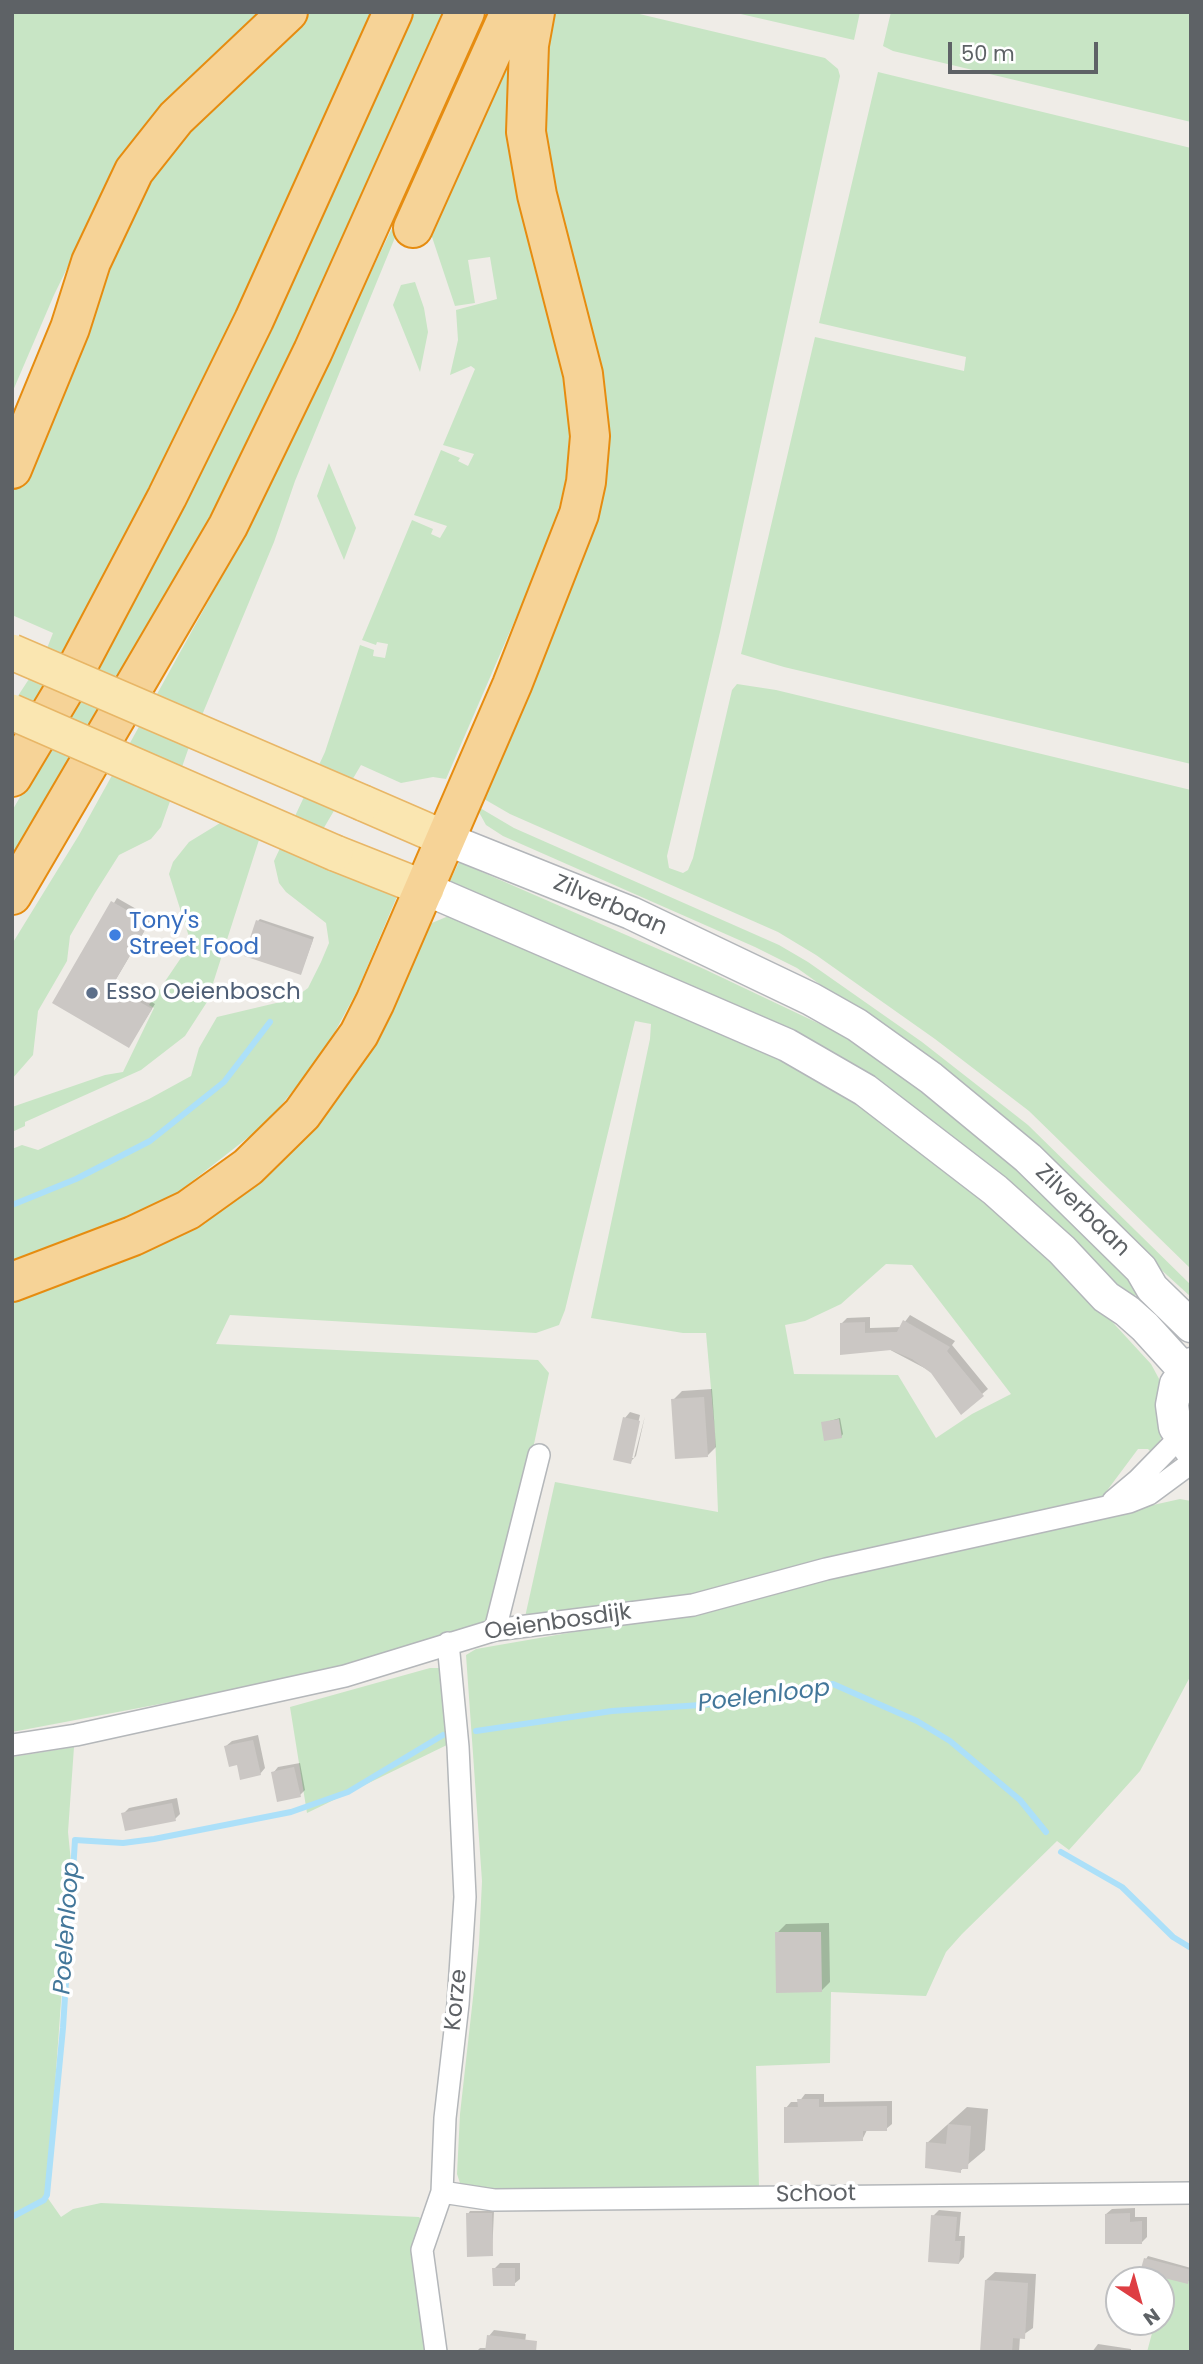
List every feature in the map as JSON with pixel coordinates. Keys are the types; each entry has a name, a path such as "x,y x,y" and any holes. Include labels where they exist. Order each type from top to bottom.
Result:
{"highway":[{"path":"12,469 70,328 90,262 123,190 169,126 288,12"},
{"path":"12,777 73,675 167,497 254,320 393,12"},
{"path":"12,895 228,526 313,351 465,12"},
{"path":"413,228 510,12"},
{"path":"12,1282 162,1224 208,1197 268,1149 315,1097 359,1034 426,888 563,559 586,482 589,409 572,326 537,195 526,132 529,45 536,12"}],"main road":[{"name":"Zilverbaan","path":"12,652 446,839 631,913 811,999 857,1025 931,1078 1028,1158 1141,1269 1152,1288 1191,1326"},
{"name":"Zilverbaan","path":"12,712 335,853 426,888 788,1045 865,1090 995,1189 1062,1250 1106,1297 1128,1311 1187,1379"},
{"name":"Zilverbaan","path":"1141,1269 1161,1279 1191,1308"},
{"path":"1187,1379 1188,1443"}],"street":[{"name":"Oeienbosdijk","path":"12,1745 76,1735 345,1676 495,1630 693,1605 826,1569 1105,1507 1188,1443"},
{"path":"495,1630 539,1454"},
{"name":"Korze","path":"436,2352 422,2250 442,2192 445,2119 460,1978 465,1897 458,1747 448,1643"},
{"name":"Schoot","path":"442,2192 494,2200 1191,2193"}],"green space":[{"path":"12,12 263,12 115,170 54,295 12,393"},
{"path":"297,12 376,12 194,405 101,584 12,744 12,705 44,656 53,633 12,615 12,475 135,186"},
{"path":"408,12 449,12 212,520 12,876 12,811 73,704"},
{"path":"516,12 572,372 567,478 550,539 446,779 433,777 401,783 361,765 312,848 398,894 357,991 324,1052 279,1108 255,1132 172,1197 12,1273 12,1149 22,1145 38,1150 149,1099 191,1076 199,1048 217,1017 293,999 308,988 329,943 326,923 286,892 279,883 274,861 325,752 360,645 374,650 373,656 385,658 388,644 377,642 376,645 362,640 412,520 433,529 431,534 440,538 447,526 414,515 441,450 460,458 458,461 468,466 474,454 443,445 475,369 471,366 450,375 458,340 456,310 497,299 490,257 468,260 475,303 455,306 427,222"},
{"path":"548,12 631,12 825,58 838,69 840,76 720,632 667,856 669,868 683,873 688,870 693,858 732,690 737,684 776,690 1191,790 1191,1269 1029,1111 935,1039 816,955 778,932 510,814 472,792 594,520 539,134"},
{"path":"732,12 860,12 854,40"},
{"path":"891,12 1191,12 1191,122 893,51 883,46"},
{"path":"878,72 1191,148 1191,764 784,667 741,654 815,337 964,371 966,357 819,323"},
{"path":"440,128 190,744 161,827 151,839 119,855 95,893 70,936 67,961 38,1011 33,1055 12,1079 12,944 79,835 245,535"},
{"path":"415,282 424,308 428,332 420,372 393,305 401,285"},
{"path":"329,463 356,528 344,560 317,496"},
{"path":"256,801 266,818 207,1002 185,1036 141,1070 25,1122 25,1126 12,1132 12,1107 105,1075 123,1072 154,1008 149,1005 191,943 169,874 173,862 189,842"},
{"path":"475,805 514,828 779,945 808,962 922,1042 1028,1125 1191,1285 1191,1297 949,1076 797,968 503,836 486,825"},
{"path":"459,862 704,969 862,1044 950,1105 1143,1288 1128,1303 988,1168 449,883"},
{"path":"451,915 771,1051 905,1133 1060,1265 1151,1364 1164,1388 1163,1432 1159,1444 1153,1454 1148,1449 1138,1449 1100,1500 740,1588 525,1617 555,1482 718,1512 715,1433 706,1333 683,1333 591,1318 650,1039 651,1024 635,1021 565,1310 559,1325 536,1333 230,1315 216,1344 538,1360 549,1373 497,1619 331,1669 12,1732 12,1298 209,1208 427,925","holes":["886,1264 912,1265 1011,1394 972,1414 936,1438 898,1375 794,1374 785,1325 805,1321 841,1304"]},
{"path":"1180,1499 1191,1501 1191,1675 1140,1771 1069,1850 1057,1841 962,1934 946,1952 926,1996 831,1992 830,2063 756,2066 759,2187 470,2189 461,2186 457,2174 460,2114 479,1944 482,1881 466,1655 476,1649 735,1604 844,1574"},
{"path":"430,1668 440,1668 451,1743 307,1813 290,1707"},
{"path":"74,1747 68,1832 71,1862 47,2197 61,2217 73,2209 101,2203 419,2217 424,2223 429,2352 12,2352 12,1757"},
{"path":"1175,2276 1191,2280 1191,2352 1147,2352 1151,2336 1175,2336"}],"building":[{"path":"111,901 149,923 112,986 152,1009 129,1048 52,1003"},
{"path":"256,920 313,940 301,975 244,956"},
{"path":"903,1320 950,1347 947,1351 984,1396 961,1415 931,1373 912,1359 891,1350 840,1355 840,1323 865,1322 865,1333 897,1332"},
{"path":"704,1397 708,1457 675,1459 671,1399"},
{"path":"623,1417 640,1421 631,1464 613,1460"},
{"path":"839,1419 842,1438 824,1441 821,1422"},
{"path":"253,1740 261,1775 240,1780 237,1765 229,1767 224,1746"},
{"path":"294,1767 301,1797 277,1802 271,1772"},
{"path":"172,1803 176,1821 125,1831 121,1813"},
{"path":"775,1932 821,1932 822,1992 776,1993"},
{"path":"797,2099 819,2099 819,2107 887,2106 887,2131 863,2131 863,2141 784,2143 784,2107 798,2107"},
{"path":"948,2124 971,2126 968,2169 961,2169 961,2173 925,2168 926,2142 946,2144"},
{"path":"466,2213 492,2213 493,2256 467,2257"},
{"path":"1130,2213 1130,2222 1142,2221 1142,2244 1105,2244 1105,2214"},
{"path":"931,2215 957,2217 955,2241 961,2241 959,2264 928,2262"},
{"path":"1144,2258 1191,2270 1188,2284 1175,2281 1175,2266 1142,2266"},
{"path":"492,2268 515,2268 515,2286 493,2286"},
{"path":"985,2280 1028,2283 1025,2339 1013,2338 1012,2352 980,2352"},
{"path":"487,2335 537,2341 536,2352 485,2352"}],"waterway":[{"path":"12,1205 76,1179 150,1141 224,1082 270,1022"},
{"name":"Poelenloop","path":"476,1731 612,1711 730,1703 833,1684 917,1721 950,1741 1020,1800 1046,1832"},
{"name":"Poelenloop","path":"12,2217 44,2200 47,2195 63,2028 75,1840 123,1843 154,1839 291,1812 348,1792 443,1735"},
{"name":"Poelenloop","path":"1061,1852 1122,1887 1173,1937 1191,1948"}],"place":[{"name":"Tony's Street Food","path":"115,935"},
{"name":"Esso Oeienbosch","path":"92,993"}]}
